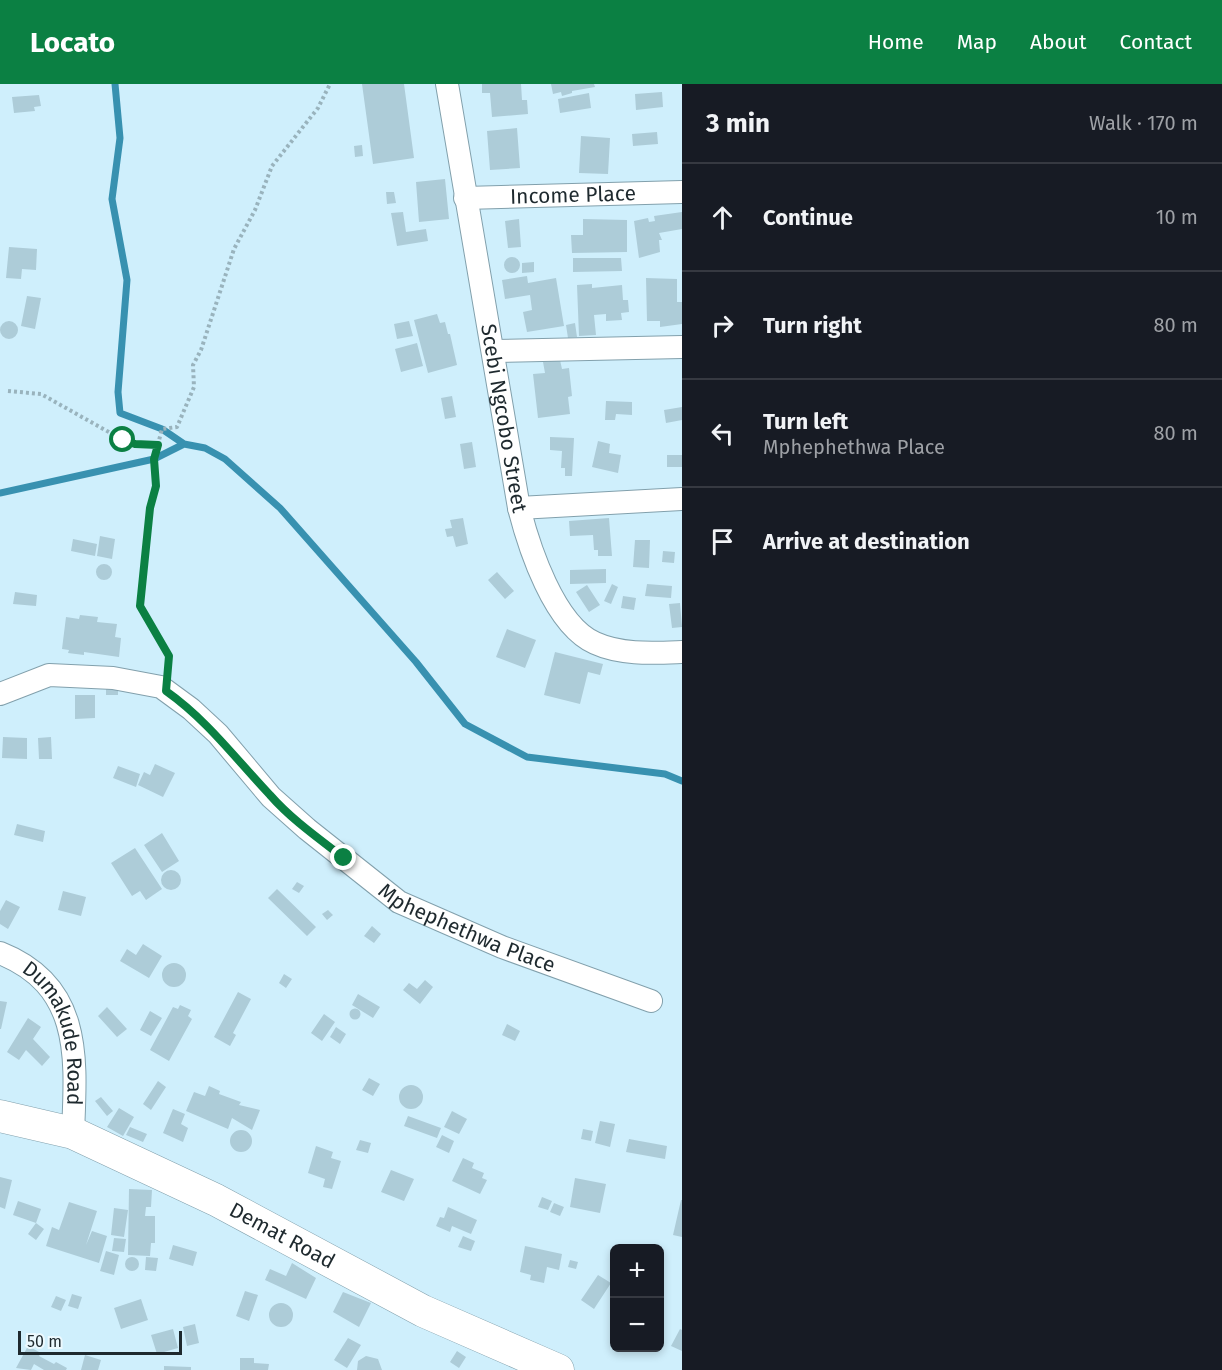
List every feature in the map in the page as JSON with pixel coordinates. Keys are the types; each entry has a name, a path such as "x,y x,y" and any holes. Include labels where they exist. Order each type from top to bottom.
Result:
{"street":[{"name":"Scebi Ngcobo Street","path":"447,84 519,508 530,550 553,597 574,626 592,642 609,648 654,653 682,652"},
{"name":"Income Place","path":"465,198 682,192"},
{"path":"493,351 682,348"},
{"path":"519,508 682,499"},
{"name":"Mphephethwa Place","path":"0,694 49,675 113,678 161,687 191,709 218,734 271,797 307,829 399,902 502,947 651,1001"},
{"name":"Dumakude Road","path":"0,953 32,970 47,985 65,1014 74,1038 74,1133"},
{"name":"Demat Road","path":"0,1116 74,1133 216,1200 423,1311 558,1370"}],"path":[{"path":"166,691 169,656 140,606 150,508 156,486 154,459 162,429 177,427 194,387 193,365 201,350 234,249 255,210 272,166 318,108 330,84"},
{"path":"8,391 41,394 123,440 135,444 158,445"}],"building":[{"path":"362,84 404,84 414,158 373,164"},
{"path":"482,84 521,84 522,100 527,100 528,114 492,117 490,93 482,93"},
{"path":"551,84 594,84 595,87 572,91 562,96 561,92 553,94"},
{"path":"662,92 663,107 636,110 635,94"},
{"path":"589,93 591,108 560,113 558,99"},
{"path":"39,95 41,106 34,107 35,111 14,113 12,97"},
{"path":"517,128 520,168 490,170 487,131"},
{"path":"657,132 658,144 633,146 632,134"},
{"path":"581,136 610,138 608,174 579,173"},
{"path":"362,145 363,156 355,157 354,146"},
{"path":"445,179 449,219 419,222 416,182"},
{"path":"386,192 394,192 396,203 387,204"},
{"path":"403,212 406,232 426,229 428,241 397,246 391,213"},
{"path":"682,212 682,229 659,233 662,240 659,240 660,252 639,258 634,221 648,218 649,222 655,221 654,216"},
{"path":"519,219 521,247 508,248 505,221"},
{"path":"583,219 627,220 627,252 572,253 571,235 583,235"},
{"path":"9,247 37,249 36,270 22,269 21,279 6,278"},
{"path":"509,257 515,257 520,265 518,271 509,273 504,268 504,262"},
{"path":"573,258 621,258 622,271 573,272"},
{"path":"534,262 534,272 522,273 522,263"},
{"path":"527,276 528,283 556,278 564,326 527,332 523,312 532,310 530,295 505,299 502,280"},
{"path":"646,278 677,279 677,302 682,302 682,324 660,327 660,321 647,321"},
{"path":"592,284 592,288 622,285 623,300 628,300 629,312 621,313 622,320 606,321 606,314 594,315 596,335 579,336 577,285"},
{"path":"27,296 41,298 35,329 21,326"},
{"path":"437,314 440,323 445,322 448,334 450,334 457,365 428,373 414,320"},
{"path":"5,321 13,321 18,326 16,337 5,339 0,334 0,326"},
{"path":"409,321 413,336 397,339 394,324"},
{"path":"575,323 577,337 568,338 566,325"},
{"path":"417,343 423,366 401,372 395,349"},
{"path":"560,360 562,369 569,368 572,396 568,397 570,414 538,418 533,374 545,373 543,362"},
{"path":"452,396 456,417 445,419 441,398"},
{"path":"606,401 632,402 632,415 616,414 615,420 605,420"},
{"path":"682,407 682,420 666,423 664,410"},
{"path":"550,437 574,438 572,476 565,476 565,468 561,468 562,451 550,450"},
{"path":"598,441 610,444 609,453 621,455 618,473 592,467"},
{"path":"472,442 476,467 464,469 460,444"},
{"path":"667,455 682,455 682,467 667,467"},
{"path":"463,518 468,544 456,547 453,536 447,537 445,529 452,528 450,520"},
{"path":"609,518 612,556 598,556 598,550 594,550 593,535 570,536 569,521"},
{"path":"100,536 115,539 112,559 97,556"},
{"path":"73,539 97,544 95,556 71,551"},
{"path":"635,540 650,540 649,568 633,567"},
{"path":"663,551 675,552 674,563 662,562"},
{"path":"104,564 110,566 112,572 110,578 104,580 98,578 96,572 98,566"},
{"path":"606,569 606,583 570,584 570,570"},
{"path":"497,572 514,591 505,599 488,580"},
{"path":"612,584 618,587 611,604 604,601"},
{"path":"647,584 672,586 671,598 645,596"},
{"path":"587,585 600,605 589,612 576,592"},
{"path":"15,592 37,595 36,606 13,604"},
{"path":"623,596 636,598 634,610 621,608"},
{"path":"680,603 682,627 672,628 669,604"},
{"path":"80,615 98,617 97,622 117,624 115,637 121,638 119,657 84,652 84,655 68,653 69,650 62,649 66,617 79,619"},
{"path":"507,629 536,640 525,668 496,657"},
{"path":"555,652 603,664 600,675 588,672 580,704 544,695"},
{"path":"106,687 118,687 118,695 106,695"},
{"path":"75,695 95,695 95,718 75,719"},
{"path":"3,737 27,738 27,759 2,758"},
{"path":"51,737 52,759 39,759 38,738"},
{"path":"155,764 175,773 163,797 138,785 144,772 150,775"},
{"path":"118,766 140,774 136,787 113,778"},
{"path":"17,824 45,831 43,842 14,835"},
{"path":"162,833 179,861 162,872 144,845"},
{"path":"135,848 162,889 146,900 140,891 132,896 111,863"},
{"path":"171,870 178,873 181,880 178,887 171,890 164,887 161,880 164,873"},
{"path":"297,882 304,886 299,893 292,889"},
{"path":"277,889 316,927 307,936 268,898"},
{"path":"63,891 86,897 81,916 58,910"},
{"path":"6,900 20,907 8,929 0,924 0,911"},
{"path":"328,910 333,915 327,920 322,914"},
{"path":"372,926 381,934 374,943 364,936"},
{"path":"143,944 162,956 149,978 120,961 127,949 136,955"},
{"path":"174,963 182,967 186,975 182,983 174,987 166,983 162,975 166,967"},
{"path":"284,974 292,979 286,988 279,983"},
{"path":"425,980 433,987 420,1004 403,990 409,983 417,989"},
{"path":"238,992 251,999 233,1033 236,1035 230,1046 214,1037"},
{"path":"358,994 380,1007 373,1018 352,1005"},
{"path":"0,1001 7,1002 1,1029 0,1029"},
{"path":"180,1005 191,1010 188,1016 192,1019 169,1061 150,1050 173,1007 178,1009"},
{"path":"107,1007 127,1029 117,1037 98,1016"},
{"path":"355,1009 359,1010 359,1018 355,1019 351,1018 350,1014 351,1010"},
{"path":"150,1011 162,1018 151,1036 140,1030"},
{"path":"324,1014 335,1022 322,1041 311,1033"},
{"path":"28,1018 41,1027 33,1039 50,1057 42,1066 26,1050 19,1060 7,1052"},
{"path":"507,1024 520,1031 515,1041 502,1035"},
{"path":"336,1027 346,1034 340,1044 330,1037"},
{"path":"369,1078 380,1084 373,1096 362,1090"},
{"path":"158,1081 166,1087 151,1110 143,1104"},
{"path":"411,1085 419,1089 423,1097 419,1105 411,1109 403,1105 399,1097 403,1089"},
{"path":"209,1086 220,1091 219,1094 241,1102 239,1105 260,1110 252,1130 232,1118 228,1129 186,1111 194,1092 205,1096"},
{"path":"101,1097 113,1111 107,1116 95,1101"},
{"path":"119,1108 134,1117 123,1136 107,1127"},
{"path":"173,1109 185,1114 181,1124 188,1128 183,1142 163,1133"},
{"path":"452,1111 467,1119 459,1134 444,1127"},
{"path":"408,1116 441,1128 437,1138 404,1126"},
{"path":"600,1121 615,1124 610,1147 595,1143"},
{"path":"130,1127 147,1134 143,1142 126,1135"},
{"path":"583,1129 593,1131 591,1141 581,1139"},
{"path":"241,1130 249,1133 252,1141 249,1149 241,1152 233,1149 230,1141 233,1133"},
{"path":"442,1135 454,1141 449,1153 436,1147"},
{"path":"629,1139 667,1146 665,1159 626,1152"},
{"path":"360,1140 371,1143 368,1153 356,1150"},
{"path":"316,1146 333,1152 331,1158 341,1161 332,1189 323,1187 325,1179 308,1173"},
{"path":"463,1158 474,1163 472,1168 484,1173 482,1178 487,1180 480,1194 452,1181"},
{"path":"391,1170 414,1179 404,1201 381,1192"},
{"path":"0,1177 12,1180 5,1209 0,1207"},
{"path":"575,1178 606,1184 600,1213 570,1207"},
{"path":"129,1189 152,1190 151,1207 146,1207 145,1216 155,1216 155,1243 151,1243 150,1256 128,1255"},
{"path":"542,1197 552,1201 548,1210 538,1207"},
{"path":"682,1200 682,1237 673,1235"},
{"path":"18,1201 41,1209 36,1223 13,1215"},
{"path":"69,1202 97,1211 86,1245 92,1231 107,1236 99,1263 46,1246 52,1227 59,1230"},
{"path":"554,1203 564,1207 560,1216 550,1212"},
{"path":"448,1207 477,1220 471,1234 452,1226 450,1232 436,1226 440,1217 444,1218"},
{"path":"114,1208 128,1210 124,1237 111,1235"},
{"path":"36,1223 44,1229 36,1240 28,1234"},
{"path":"463,1236 475,1241 471,1251 458,1247"},
{"path":"114,1238 126,1239 124,1252 112,1251"},
{"path":"173,1245 197,1252 193,1266 169,1259"},
{"path":"525,1246 562,1254 559,1270 547,1267 544,1283 530,1280 531,1275 520,1272"},
{"path":"106,1251 119,1255 114,1275 100,1271"},
{"path":"132,1257 137,1259 139,1264 137,1269 132,1271 127,1269 125,1264 127,1259"},
{"path":"146,1257 158,1258 156,1271 145,1270"},
{"path":"570,1260 578,1262 576,1269 568,1267"},
{"path":"292,1263 316,1278 306,1299 265,1280 270,1269 286,1276"},
{"path":"598,1275 610,1282 594,1309 581,1300"},
{"path":"245,1291 258,1295 249,1321 236,1316"},
{"path":"343,1292 371,1303 359,1327 333,1312"},
{"path":"72,1294 82,1297 78,1309 68,1306"},
{"path":"56,1296 66,1300 61,1311 51,1307"},
{"path":"141,1299 148,1320 121,1329 114,1308"},
{"path":"281,1303 290,1306 293,1315 290,1324 281,1327 272,1324 269,1315 272,1306"},
{"path":"195,1324 199,1343 187,1346 183,1327"},
{"path":"173,1329 178,1348 157,1354 151,1335"},
{"path":"680,1329 682,1330 682,1351 671,1346"},
{"path":"348,1338 361,1345 347,1368 334,1360"},
{"path":"28,1346 41,1353 39,1356 54,1364 56,1362 67,1368 66,1370 44,1370 34,1364 31,1370 16,1368"},
{"path":"457,1351 466,1357 459,1368 450,1362"},
{"path":"85,1355 101,1360 98,1370 81,1370"},
{"path":"366,1356 378,1359 382,1370 357,1370 358,1361"},
{"path":"240,1358 254,1358 254,1363 269,1364 268,1370 240,1370"},
{"path":"164,1366 191,1367 191,1370 164,1370"}],"waterway":[{"path":"115,84 120,138 112,199 127,280 118,392 120,413 162,429 184,444 205,448 225,459 280,508 416,662 465,724 527,757 665,774 682,781"},
{"path":"0,493 154,459 184,444"}],"route":[{"path":"123,440 135,444 158,445 154,459 156,486 150,508 140,606 169,656 166,691 191,709 218,734 271,797 344,858"}]}
